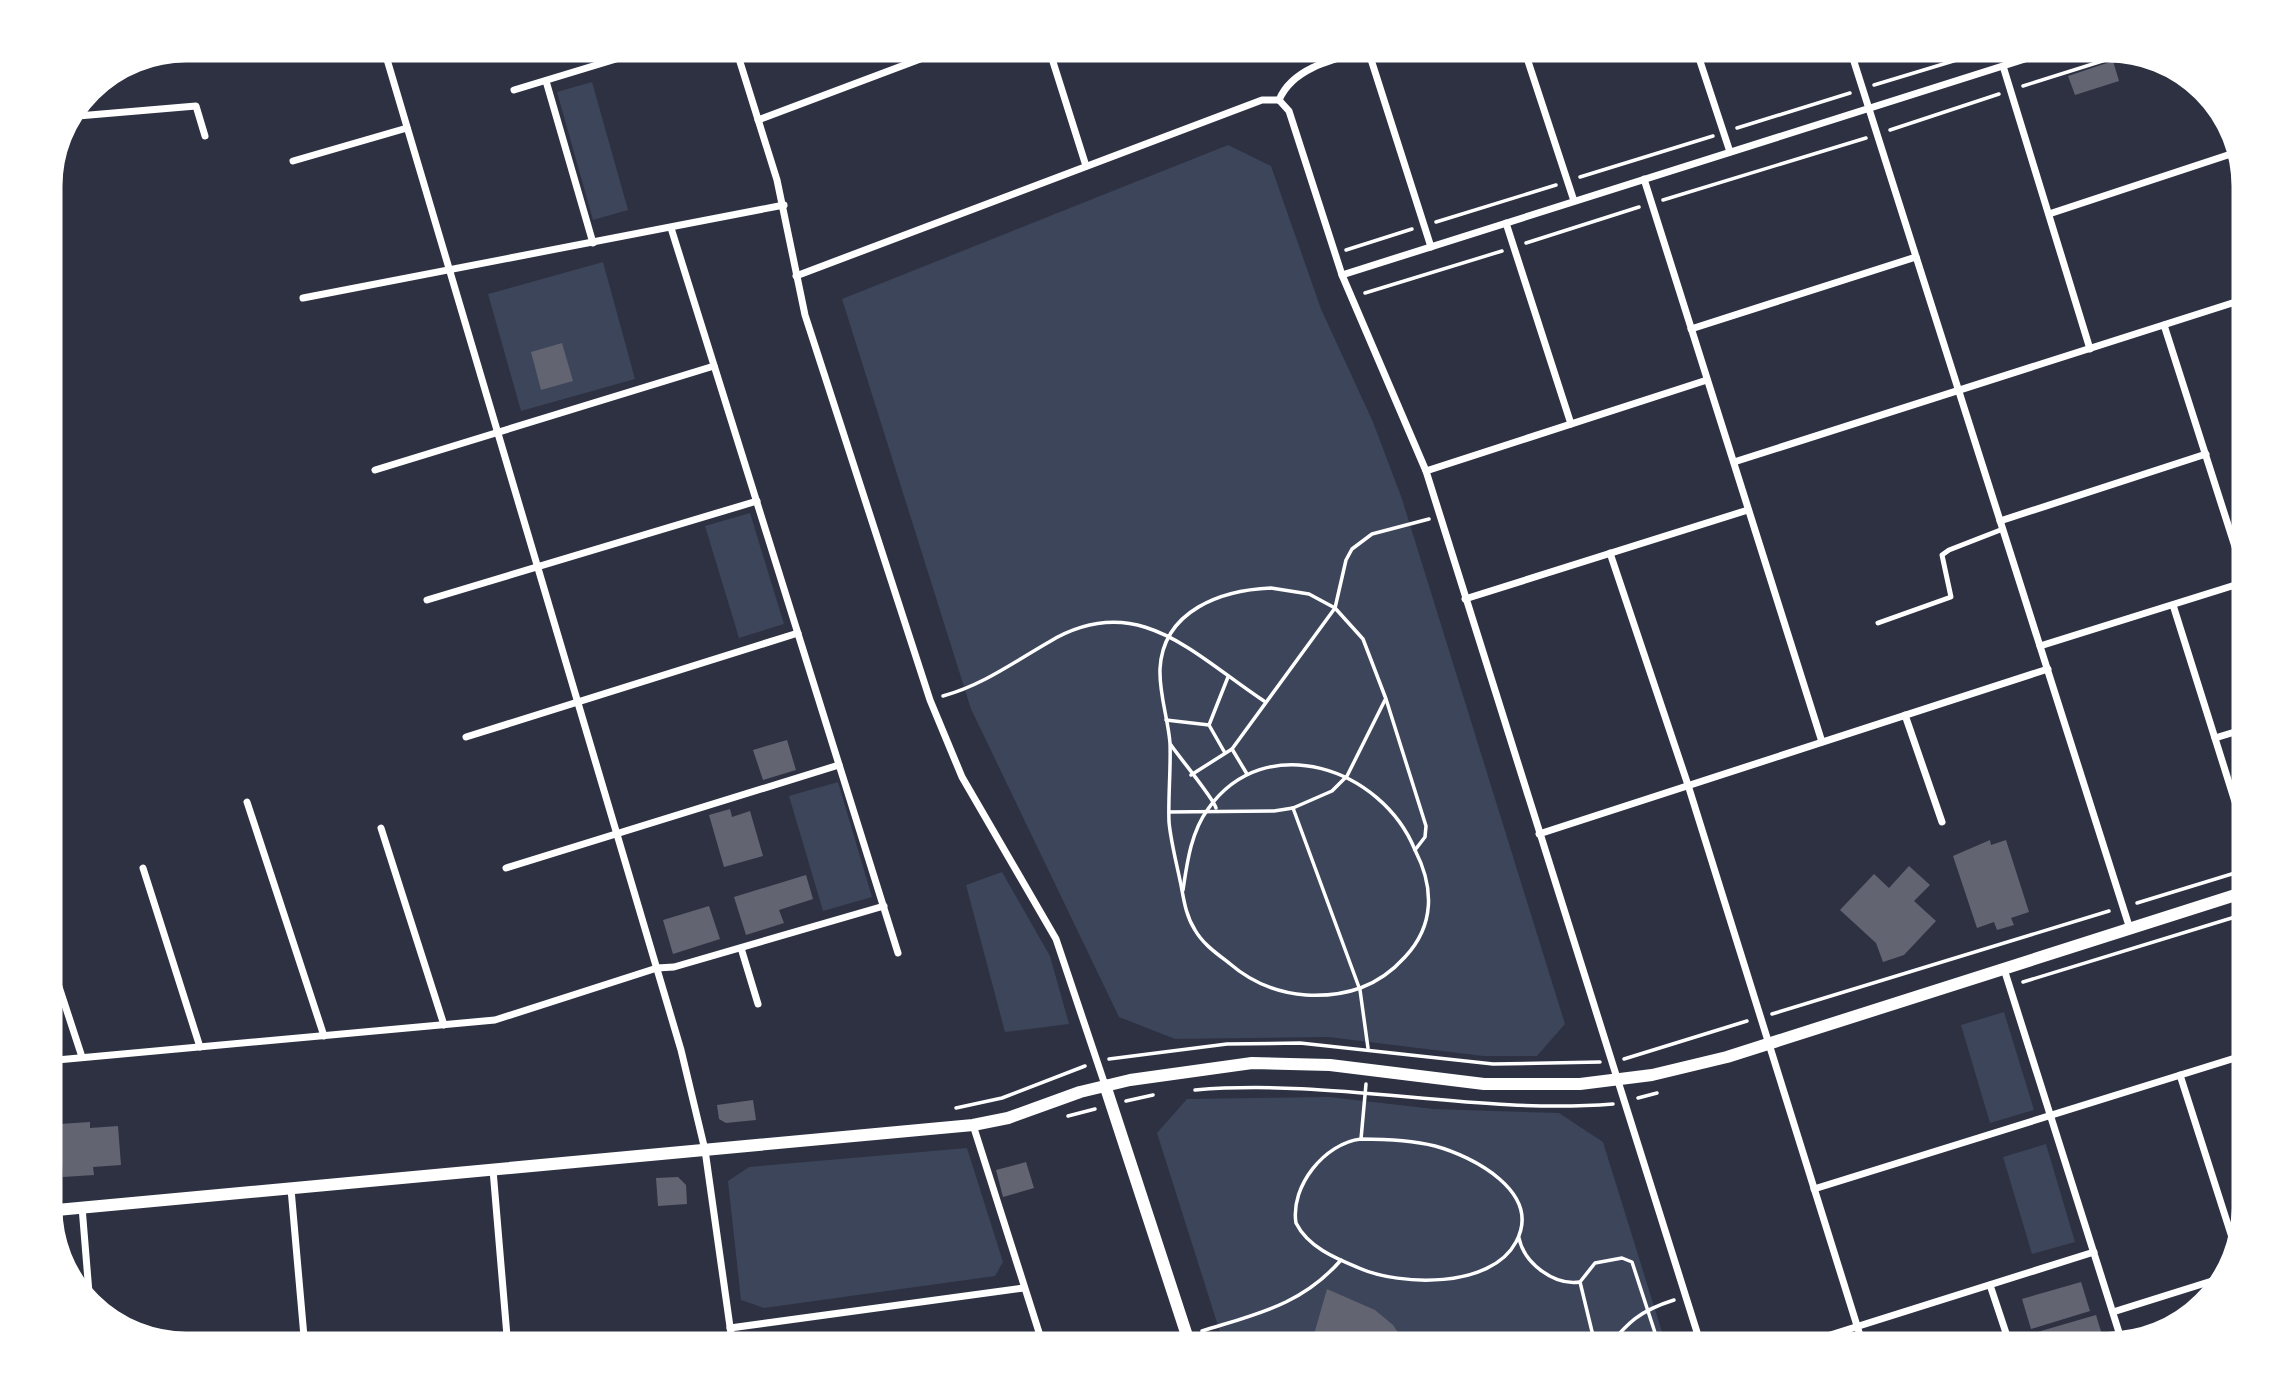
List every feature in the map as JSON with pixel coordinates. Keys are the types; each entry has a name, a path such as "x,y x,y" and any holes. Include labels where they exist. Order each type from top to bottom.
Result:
{"street":[{"path":"387,58 681,1050 705,1150 731,1336"},
{"path":"514,90 620,58"},
{"path":"739,58 784,205 805,316 930,700 962,777 1056,939 1187,1336"},
{"path":"758,120 923,58"},
{"path":"1052,58 1086,166"},
{"path":"1279,100 1289,82 1301,73 1345,58"},
{"path":"1371,58 1431,247"},
{"path":"1527,58 1574,201"},
{"path":"1699,58 1730,152"},
{"path":"1853,58 2130,929"},
{"path":"1342,275 2028,58"},
{"path":"2003,66 2090,349"},
{"path":"546,81 593,243"},
{"path":"796,276 1262,100 1279,100 1289,111 1334,254 1426,471 1698,1336"},
{"path":"78,116 195,106 205,136"},
{"path":"293,161 407,128"},
{"path":"2049,214 2232,154"},
{"path":"1644,179 1822,742"},
{"path":"303,298 784,205"},
{"path":"1506,223 1571,424"},
{"path":"671,228 898,953"},
{"path":"1691,329 1916,257"},
{"path":"1734,462 2236,302"},
{"path":"2164,325 2236,547"},
{"path":"375,470 714,366"},
{"path":"1426,471 1707,380"},
{"path":"2002,525 2206,454"},
{"path":"427,600 757,501"},
{"path":"1465,599 1748,510"},
{"path":"1610,554 1688,785 1860,1336"},
{"path":"2040,646 2236,584"},
{"path":"2173,604 2236,805"},
{"path":"466,737 798,633"},
{"path":"1539,834 2048,669"},
{"path":"1905,715 1942,822"},
{"path":"2215,738 2236,732"},
{"path":"506,868 839,765"},
{"path":"247,802 324,1036"},
{"path":"381,828 444,1025"},
{"path":"143,868 200,1047"},
{"path":"58,1210 973,1125 1008,1118 1105,1085 1188,1069 1273,1063 1330,1065 1484,1084 1580,1084 1618,1080 1685,1068 1767,1044 2236,895"},
{"path":"58,1059 444,1025 509,1016 657,968 674,967 884,906"},
{"path":"741,948 758,1004"},
{"path":"2004,969 2120,1335"},
{"path":"58,984 82,1057"},
{"path":"1814,1189 2236,1058"},
{"path":"2180,1075 2233,1238"},
{"path":"973,1125 1040,1336"},
{"path":"493,1170 507,1336"},
{"path":"291,1189 304,1336"},
{"path":"82,1207 89,1292"},
{"path":"1829,1336 2094,1252"},
{"path":"2113,1312 2214,1280"},
{"path":"1990,1285 2007,1336"},
{"path":"730,1328 1024,1288"}],"lane":[{"path":"1878,623 1951,597 1942,555 2002,525"}],"path":[{"path":"1334,254 1964,58"},
{"path":"1351,297 1877,135 2111,58"},
{"path":"1191,775 1232,748 1335,608 1346,560 1352,549 1372,534 1409,522"},
{"path":"1183,894 1194,839 1214,801 1247,774 1262,768 1293,764 1325,768 1347,776 1380,799 1415,850 1430,892 1427,922 1410,953 1396,967 1360,990 1330,994 1286,993 1247,977 1195,932 1183,894 1169,812 1170,743 1160,667 1168,638 1181,621 1200,606 1221,595 1246,589 1291,590 1309,594 1335,608 1363,639 1386,699 1426,826 1425,837 1415,850"},
{"path":"930,700 996,675 1064,633 1087,623 1130,622 1168,638 1264,701"},
{"path":"1209,725 1228,677"},
{"path":"1169,812 1252,812 1293,807 1332,790 1347,776 1386,699"},
{"path":"1166,720 1209,725"},
{"path":"1209,725 1225,753"},
{"path":"1170,743 1191,775 1214,801 1216,808"},
{"path":"1232,748 1247,774"},
{"path":"1293,807 1360,990 1368,1041"},
{"path":"944,1110 1002,1098 1098,1061 1215,1045 1300,1043 1493,1064 1613,1062 2236,873"},
{"path":"1361,1139 1365,1101"},
{"path":"1361,1139 1424,1143 1476,1161 1503,1183 1516,1198 1521,1221 1519,1235 1507,1253 1481,1269 1436,1280 1387,1278 1340,1260 1307,1238 1299,1230 1294,1213 1308,1177 1318,1161 1339,1144 1361,1139"},
{"path":"1519,1235 1525,1252 1542,1272 1565,1282 1580,1282"},
{"path":"1580,1282 1595,1264 1622,1258 1632,1262 1656,1336"},
{"path":"1218,1326 1282,1307 1324,1279 1340,1260"},
{"path":"1580,1282 1593,1336"},
{"path":"1617,1336 1631,1320 1647,1308 1686,1296"}],"shaded area":[{"path":"592,82 628,210 593,220 557,92"},
{"path":"1228,145 1271,166 1321,309 1373,422 1402,499 1565,1024 1537,1056 1483,1056 1328,1037 1175,1039 1119,1017 971,709 842,299"},
{"path":"603,262 635,379 521,411 488,294"},
{"path":"750,513 784,624 739,638 705,526"},
{"path":"838,782 872,897 823,911 789,796"},
{"path":"1002,872 1050,956 1069,1024 1005,1032 966,885"},
{"path":"2004,1012 2034,1110 1990,1123 1961,1025"},
{"path":"1329,1097 1434,1109 1559,1113 1603,1142 1663,1336 1221,1336 1157,1133 1187,1099"},
{"path":"2046,1144 2075,1242 2032,1254 2003,1157"},
{"path":"967,1148 1003,1262 995,1276 764,1308 741,1300 728,1181 749,1167"}],"building":[{"path":"2113,61 2119,81 2075,95 2068,76"},
{"path":"562,343 573,381 541,390 531,352"},
{"path":"787,740 796,770 763,780 753,750"},
{"path":"730,809 732,817 750,811 763,856 724,867 709,815"},
{"path":"1990,840 1991,845 2006,840 2029,912 2011,918 2014,925 1997,930 1994,922 1977,928 1953,856"},
{"path":"1909,866 1930,885 1914,901 1936,921 1904,955 1883,962 1876,943 1840,910 1874,874 1889,888"},
{"path":"806,875 813,899 779,910 784,923 746,935 734,897"},
{"path":"709,906 720,939 673,954 663,920"},
{"path":"753,1100 756,1120 726,1123 719,1119 717,1105"},
{"path":"90,1122 90,1128 118,1126 121,1165 93,1167 94,1175 63,1177 59,1124"},
{"path":"1026,1162 1034,1188 1003,1197 996,1170"},
{"path":"678,1177 686,1185 687,1204 658,1206 656,1178"},
{"path":"2081,1282 2090,1311 2031,1329 2022,1299"},
{"path":"1327,1289 1375,1310 1393,1325 1400,1336 1313,1336"},
{"path":"2096,1315 2102,1336 2035,1336 2034,1333"}]}
